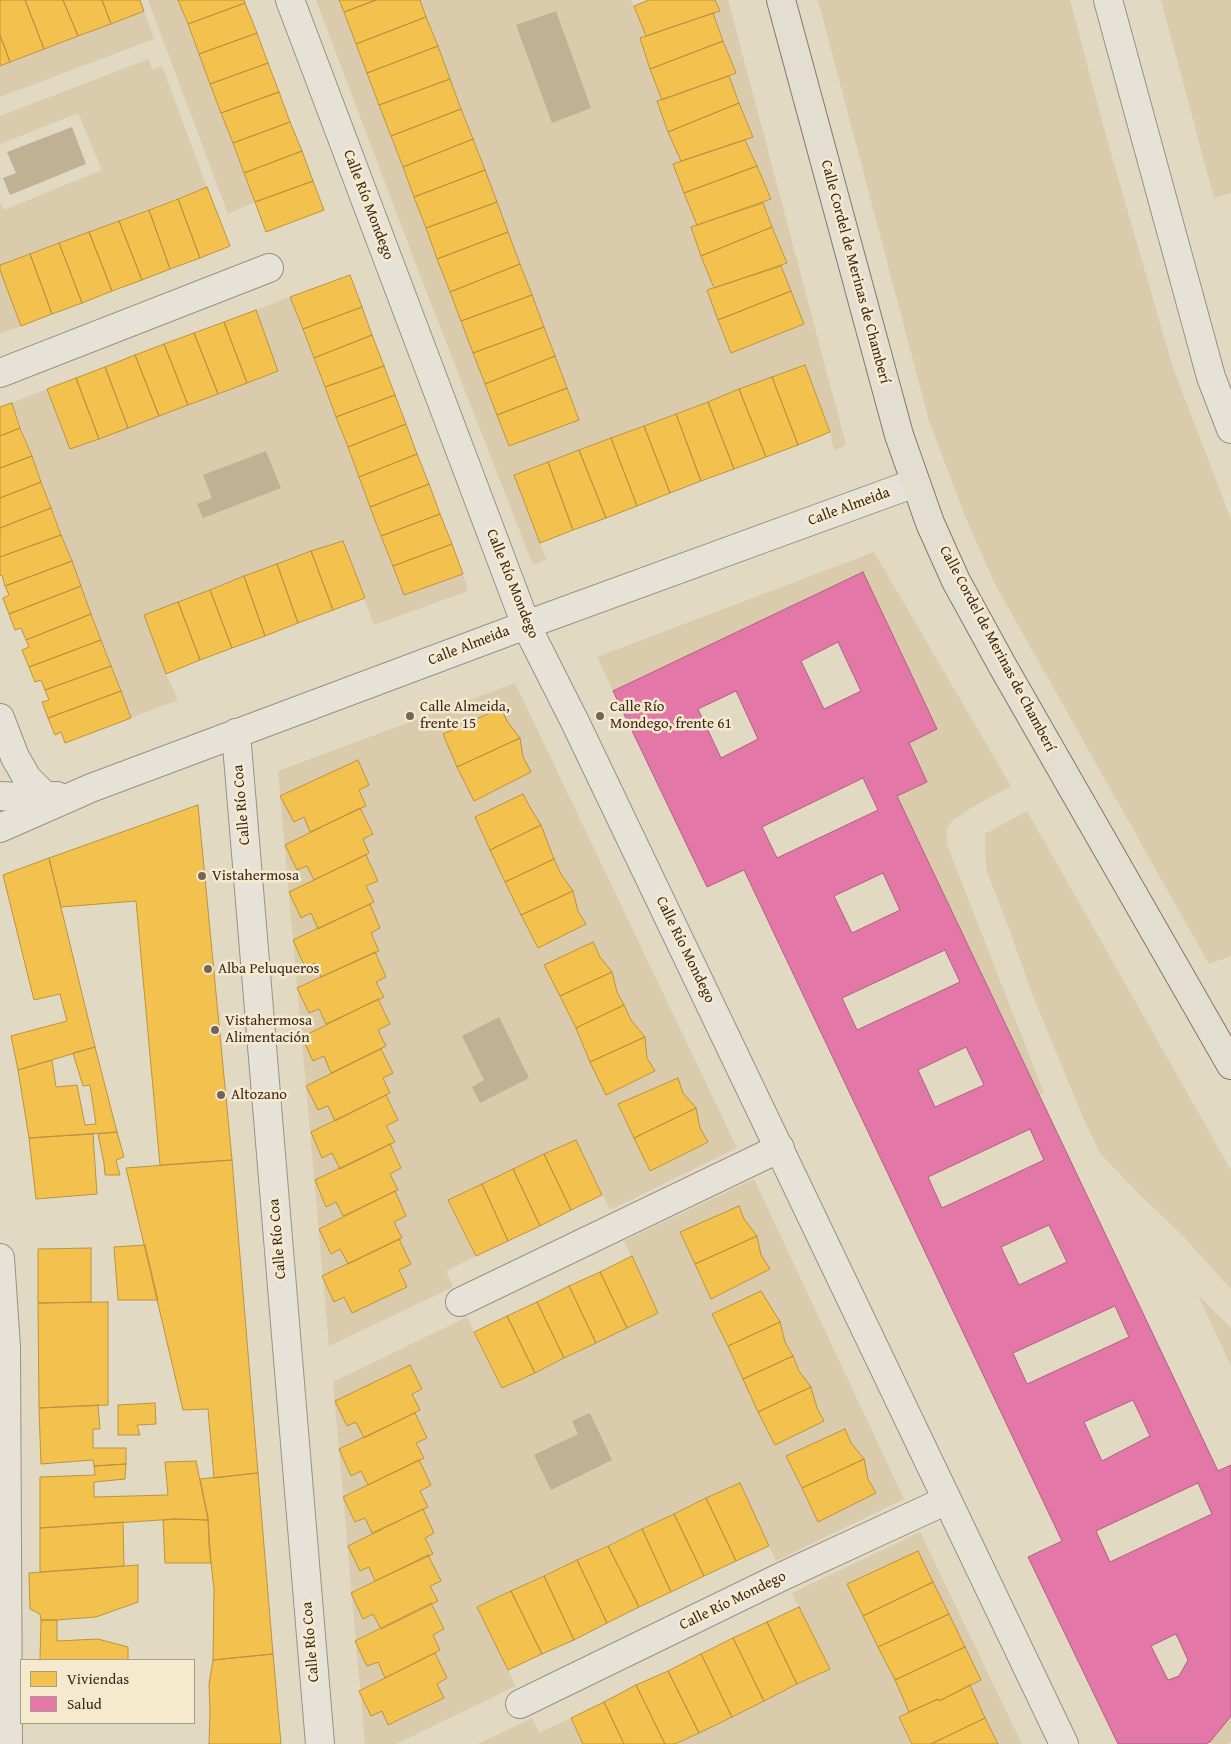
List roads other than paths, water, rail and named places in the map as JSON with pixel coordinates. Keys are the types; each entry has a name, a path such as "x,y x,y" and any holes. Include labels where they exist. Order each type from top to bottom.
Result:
{"main road":[{"name":"Calle Cordel de Merinas de Chamberí","path":"781,0 899,436 930,523 956,580 997,657 1231,1065"}],"street":[{"name":"Calle Río Mondego","path":"290,0 526,625 575,722 780,1148 1064,1744"},
{"path":"1108,0 1211,377 1231,430"},
{"path":"0,373 269,268"},
{"name":"Calle Almeida","path":"0,828 80,792 236,733 915,483"},
{"path":"0,718 15,757 27,778 46,797"},
{"name":"Calle Río Coa","path":"236,733 320,1744"},
{"name":"Calle Almeida","path":"0,796 46,797 80,792"},
{"path":"460,1302 780,1148"},
{"path":"0,1258 6,1347 8,1744"},
{"name":"Calle Río Mondego","path":"520,1704 792,1572 947,1500"}],"place":[{"name":"Calle Almeida, frente 15","path":"410,716"},
{"name":"Calle Río Mondego, frente 61","path":"600,716"},
{"name":"Vistahermosa","path":"202,876"},
{"name":"Alba Peluqueros","path":"208,969"},
{"name":"Vistahermosa Alimentación","path":"215,1030"},
{"name":"Altozano","path":"221,1095"}]}
